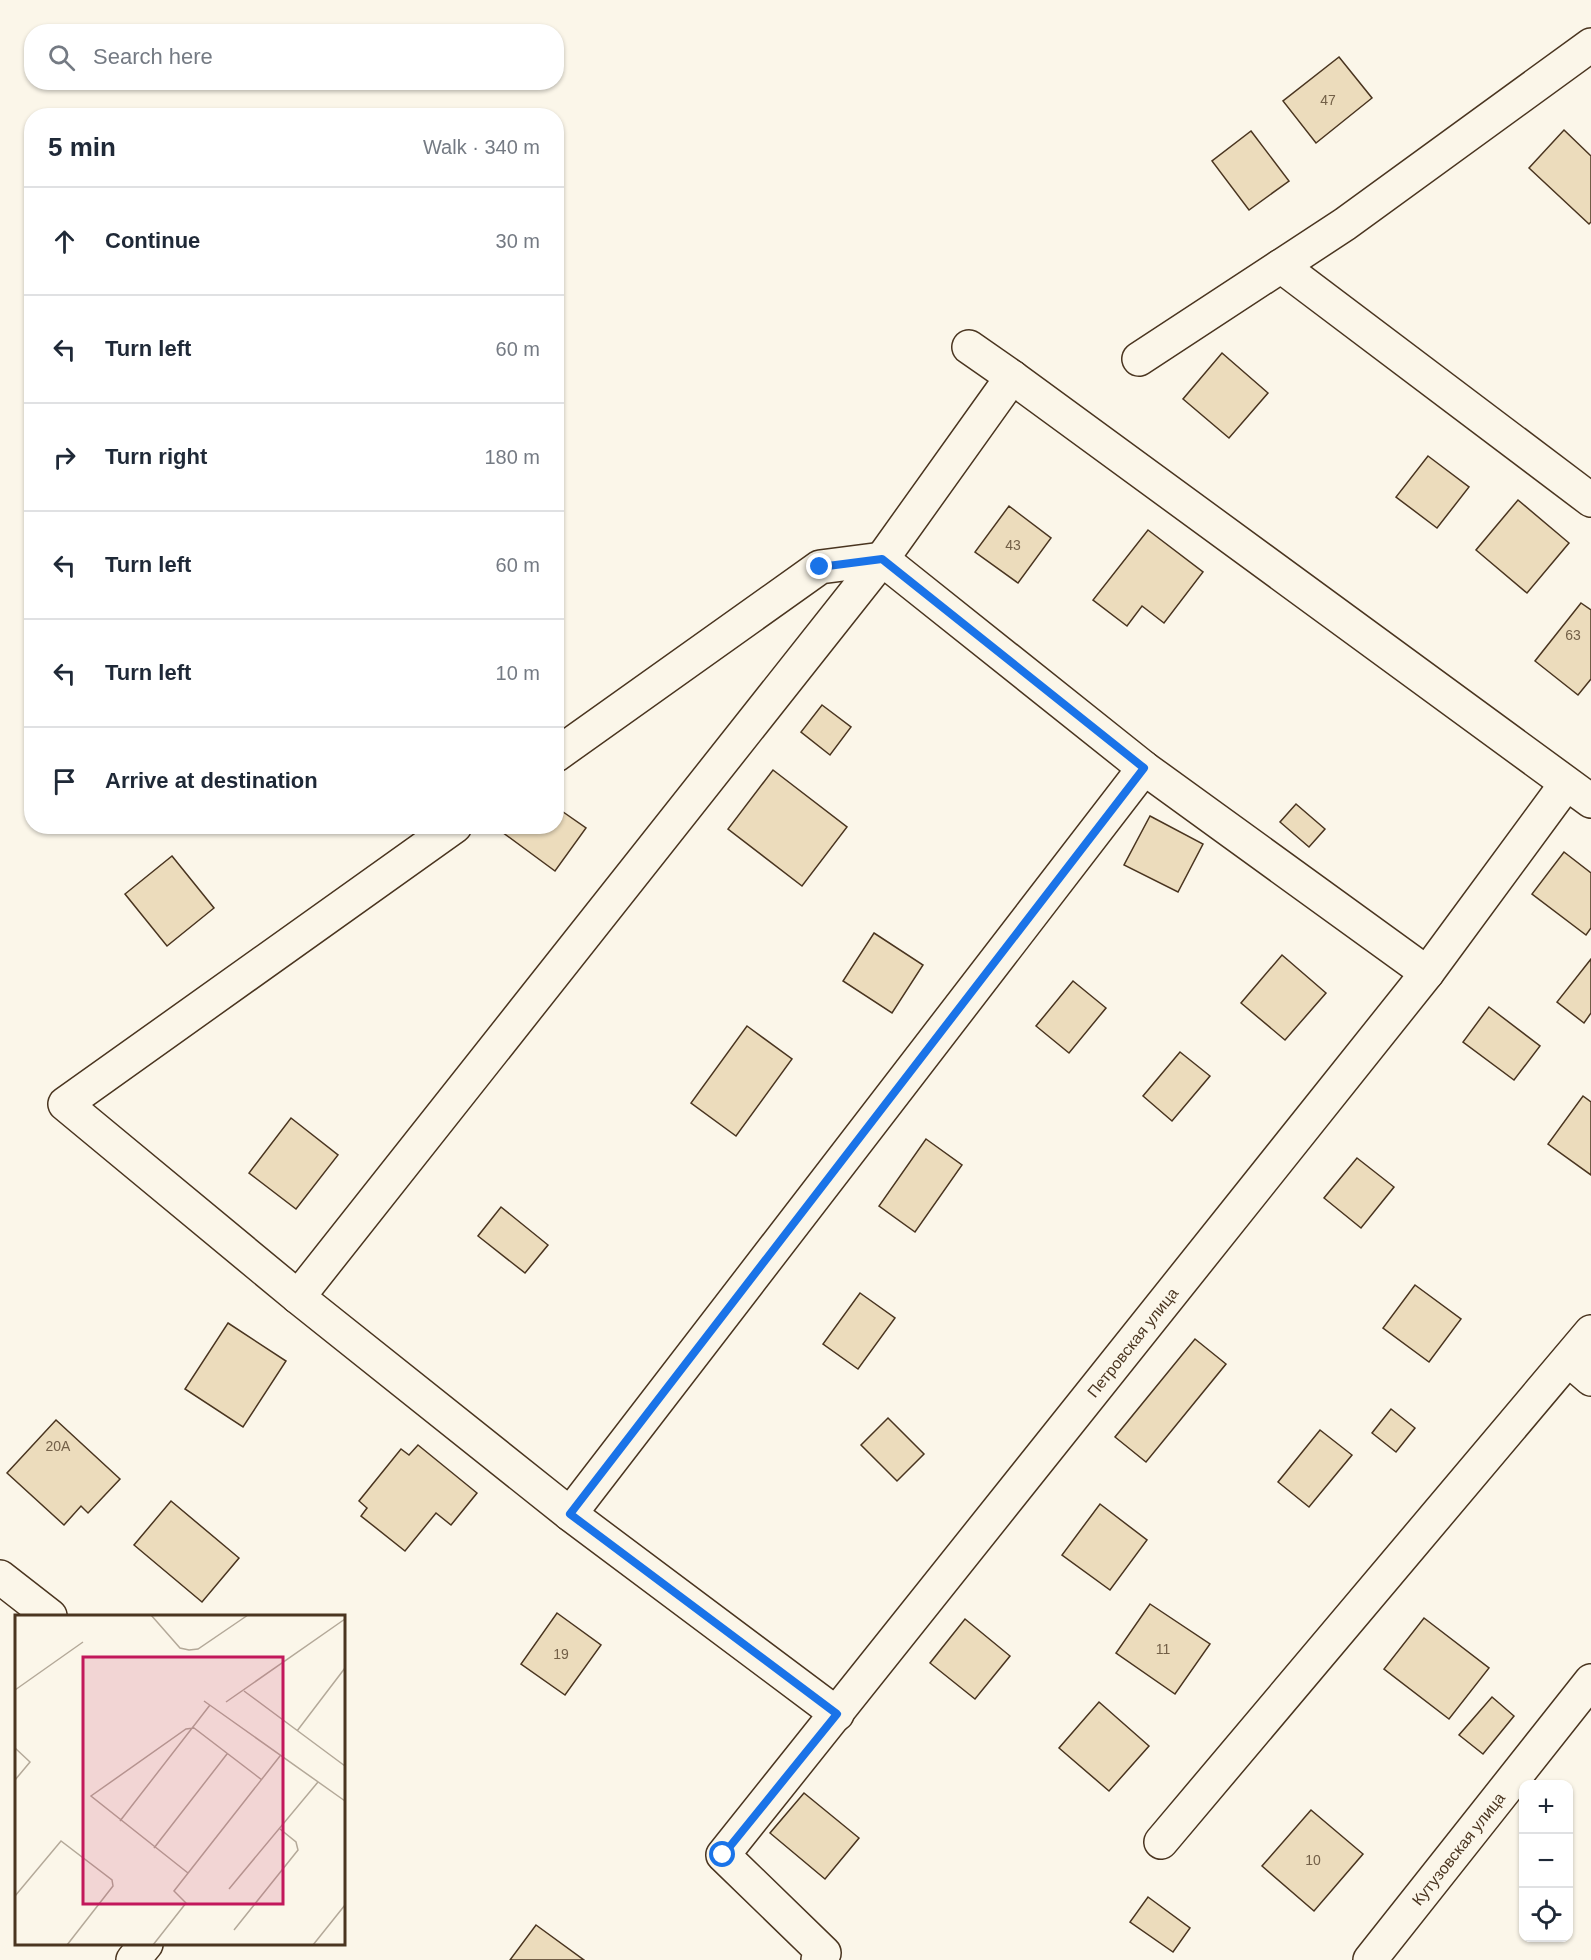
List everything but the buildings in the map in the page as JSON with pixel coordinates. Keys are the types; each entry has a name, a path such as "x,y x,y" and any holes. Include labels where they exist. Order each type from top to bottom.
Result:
{"street":[{"path":"1139,359 1345,224 1591,45"},
{"path":"1281,266 1591,500"},
{"path":"969,347 1579,793"},
{"path":"298,1296 882,559 1012,377"},
{"path":"564,749 820,567 882,559 1144,768 1431,968"},
{"path":"570,1514 1144,768"},
{"name":"Петровская улица","path":"818,1960 824,1953 723,1855 1431,968 1579,793"},
{"path":"444,834 65,1104 298,1296 570,1514 833,1718"},
{"path":"1161,1842 1580,1369 1591,1332"},
{"path":"0,1576 48,1615"},
{"name":"Кутузовская улица","path":"1370,1960 1591,1681"},
{"path":"133,1960 145,1945"}],"route":[{"path":"723,1855 837,1714 570,1514 1144,768 882,559 820,567"}]}
